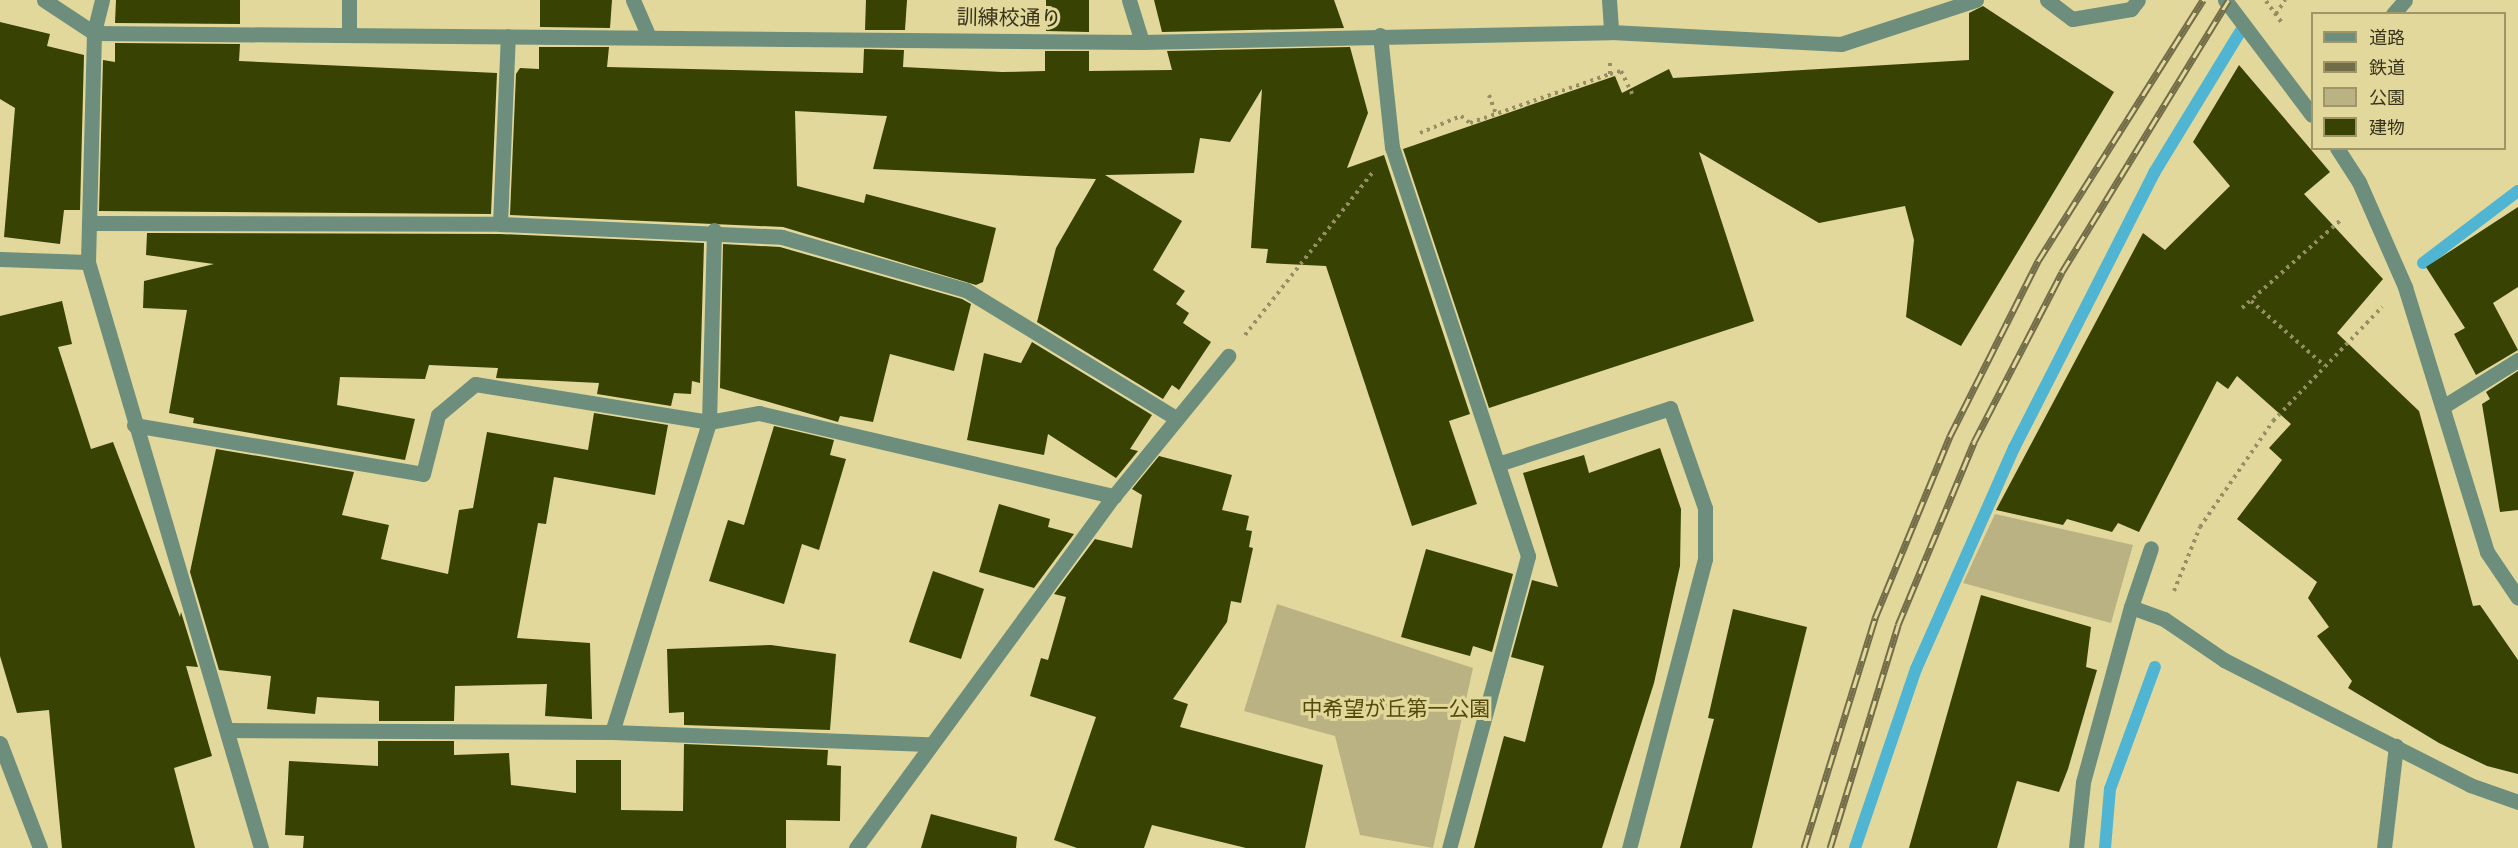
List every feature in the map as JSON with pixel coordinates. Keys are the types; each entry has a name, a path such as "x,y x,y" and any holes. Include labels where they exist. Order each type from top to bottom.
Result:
{"street":[{"path":"44,0 94,33"},
{"path":"102,0 94,33 88,262 134,425 228,730 261,848"},
{"path":"349,0 349,34"},
{"path":"633,0 649,38"},
{"path":"1129,0 1142,42"},
{"path":"1609,0 1611,32"},
{"name":"訓練校通り","path":"94,33 1142,42 1380,35 1611,32 1841,44 1976,0"},
{"path":"2047,0 2072,19 2131,9 2138,0"},
{"path":"2225,0 2311,112"},
{"path":"2395,12 2405,0"},
{"path":"1380,35 1392,147 1528,556 1449,848"},
{"path":"500,224 508,36"},
{"path":"2338,150 2360,182 2405,287 2444,406 2487,552 2518,598"},
{"path":"89,223 500,224 714,230 782,237 966,290 1177,419"},
{"path":"612,732 709,422 714,230"},
{"path":"0,259 88,262"},
{"path":"856,848 928,744 1114,496 1228,356"},
{"path":"2444,406 2518,360"},
{"path":"134,425 423,474 438,416 475,384 709,422 759,413 1114,496"},
{"path":"1498,464 1670,408 1705,508 1705,559 1629,848"},
{"path":"2076,848 2083,783 2130,607 2151,548"},
{"path":"2130,607 2164,619 2224,660 2470,785 2518,802"},
{"path":"228,730 612,732 928,744"},
{"path":"0,743 40,848"},
{"path":"2384,848 2396,746"}],"path":[{"path":"2276,14 2285,0"},
{"path":"1610,75 1611,32"},
{"path":"1431,128 1461,116 1470,123 1621,71 1634,96"},
{"path":"1489,95 1496,114"},
{"path":"1228,356 1392,147"},
{"path":"2242,309 2346,215"},
{"path":"2164,619 2200,526 2273,421 2405,287"},
{"path":"2251,301 2325,366"}],"green space":[{"path":"1995,514 2133,545 2111,623 1963,583"},
{"name":"中希望が丘第一公園","path":"1277,604 1473,668 1433,848 1360,835 1335,736 1244,711"}],"building":[{"path":"116,0 240,0 240,24 115,23"},
{"path":"540,0 612,0 610,28 540,27"},
{"path":"866,0 907,0 905,30 865,30"},
{"path":"1046,0 1089,0 1089,32 1046,31"},
{"path":"1154,0 1334,0 1344,28 1162,32"},
{"path":"1983,6 2114,92 1961,346 1906,317 1914,240 1905,206 1819,223 1699,152 1754,321 1489,408 1403,149 1615,76 1622,93 1669,69 1673,78 1969,60 1969,13"},
{"path":"0,22 50,34 47,46 84,55 80,210 64,210 60,244 4,237 15,108 0,99"},
{"path":"115,43 240,44 239,61 497,73 491,214 99,211 103,60 115,62"},
{"path":"539,47 609,47 607,67 863,73 864,49 904,50 903,67 1002,72 1045,71 1045,51 1089,51 1089,71 1172,70 1167,51 1350,47 1368,113 1347,168 1384,155 1470,414 1449,421 1477,504 1412,526 1326,266 1266,263 1268,249 1251,248 1262,89 1230,142 1200,138 1194,173 1105,175 1182,221 1153,270 1185,291 1176,304 1189,313 1183,323 1211,342 1179,390 1172,385 1163,399 1037,322 1056,248 1096,179 873,169 887,116 795,111 797,186 864,203 866,194 996,228 983,282 976,285 783,227 510,215 516,74 520,68 539,69"},
{"path":"2239,65 2330,172 2304,194 2383,279 2337,333 2419,411 2473,606 2480,605 2518,660 2518,774 2487,766 2439,743 2348,688 2352,681 2317,636 2329,627 2308,598 2317,582 2237,519 2282,460 2269,448 2291,424 2237,376 2228,389 2217,381 2139,532 2118,523 2112,532 2067,519 2063,525 1996,510 2143,233 2165,250 2230,186 2193,142"},
{"path":"2518,207 2518,287 2493,303 2518,350 2476,375 2454,334 2465,328 2426,267"},
{"path":"147,233 500,234 704,243 700,383 692,381 691,394 674,393 671,406 597,394 599,383 496,378 498,368 429,365 425,379 340,377 337,405 415,419 405,460 193,423 194,418 169,413 187,310 143,308 144,281 214,264 146,255"},
{"path":"723,244 780,247 962,299 971,304 954,371 890,354 873,422 840,416 838,422 720,388"},
{"path":"62,301 72,344 58,347 91,449 113,442 180,617 181,612 198,667 186,666 212,756 174,768 195,848 62,848 49,710 17,713 0,656 0,316"},
{"path":"1032,342 1152,415 1130,449 1138,451 1116,478 1048,434 1044,455 967,440 984,353 1021,363"},
{"path":"2518,371 2518,510 2500,512 2482,404 2490,399 2486,392"},
{"path":"594,413 668,425 655,495 554,477 546,524 538,523 517,638 590,643 592,719 545,716 547,684 455,686 454,721 379,721 379,701 317,697 315,714 267,709 271,676 219,670 190,572 216,449 354,472 342,515 389,525 381,559 448,574 459,510 473,508 487,432 588,450"},
{"path":"774,426 834,440 830,455 846,459 819,550 802,544 784,604 709,581 728,520 744,525"},
{"path":"1660,448 1681,509 1680,566 1654,683 1602,848 1474,848 1504,736 1525,742 1544,666 1511,657 1532,580 1558,587 1523,473 1584,455 1589,473"},
{"path":"1159,456 1232,475 1222,510 1249,516 1246,530 1252,531 1249,547 1253,548 1241,603 1231,601 1227,622 1173,699 1188,704 1180,727 1323,765 1305,848 1246,848 1152,825 1144,848 1077,848 1054,840 1096,717 1030,696 1041,658 1048,660 1066,597 1054,594 1095,539 1132,548 1142,495 1132,489"},
{"path":"999,504 1050,519 1048,527 1074,534 1034,588 979,572"},
{"path":"1426,549 1513,574 1492,652 1473,646 1470,656 1401,637"},
{"path":"933,571 984,589 961,659 909,642"},
{"path":"1981,595 2091,627 2086,667 2097,670 2059,792 2017,781 1997,848 1909,848"},
{"path":"1733,609 1807,627 1752,848 1680,848 1714,719 1708,718"},
{"path":"771,645 836,654 830,730 684,725 684,712 669,713 667,649"},
{"path":"378,741 454,741 454,755 509,753 511,785 576,793 576,760 621,760 621,810 683,811 684,744 828,750 827,765 841,766 840,821 786,820 786,848 303,848 304,836 285,835 289,761 378,766"},
{"path":"931,814 1017,837 1016,848 921,848"}],"waterway":[{"path":"1855,848 1916,669 2014,448 2154,173 2240,32"},
{"path":"2423,263 2518,191"},
{"path":"2105,848 2110,789 2155,667"}],"railway":[{"path":"1804,848 1875,618 1950,436 2038,261 2203,0"},
{"path":"1830,848 1898,625 1974,442 2062,272 2229,0"}]}
